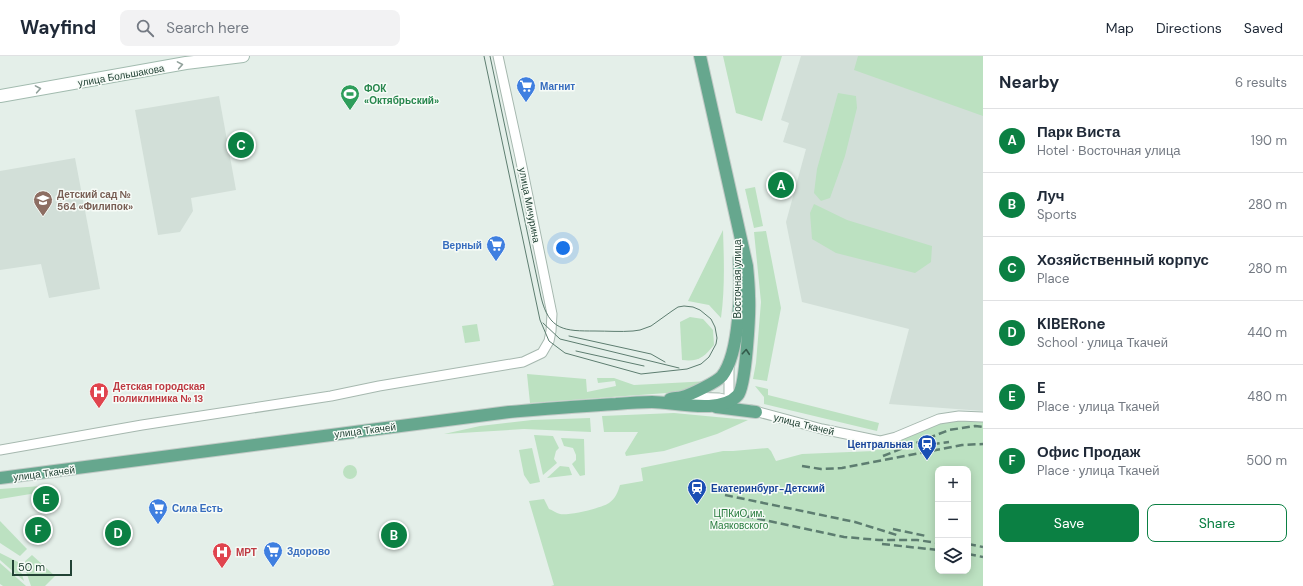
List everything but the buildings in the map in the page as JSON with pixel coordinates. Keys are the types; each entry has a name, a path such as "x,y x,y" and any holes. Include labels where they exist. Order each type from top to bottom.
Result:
{"main road":[{"name":"Восточная улица","path":"700,56 736,224 747,266 749,320 743,381 741,392 731,400"},
{"name":"Восточная улица","path":"652,402 683,397 708,386 722,377 729,362 738,323 739,265 736,224"},
{"path":"743,381 746,402 756,412"},
{"name":"улица Ткачей","path":"0,478 509,412 591,405 652,402 711,406 731,400"},
{"path":"711,406 756,412"}],"street":[{"name":"улица Большакова","path":"0,96 186,63 243,56"},
{"name":"улица Мичурина","path":"0,450 142,425 278,405 379,386 485,369 523,362 542,353 549,340 552,314 498,56"},
{"path":"729,362 729,394 731,400"},
{"name":"улица Ткачей","path":"683,397 719,398 731,400 741,407 756,412 822,429 880,441 896,437 939,419 959,416 983,417"}],"shaded area":[{"path":"801,56 983,56 983,411 889,404 909,329 802,302 786,222 806,149 783,142 789,123 781,120"},
{"path":"219,96 236,190 191,198 193,211 180,232 158,235 135,110"},
{"name":"Детский сад № 564 «Филипок»","path":"75,158 100,289 49,298 41,264 0,270 0,171"}],"green space":[{"path":"723,56 782,56 762,121 736,113"},
{"path":"858,56 983,56 983,116 854,70"},
{"path":"838,93 856,96 857,108 845,156 830,198 821,201 814,193 817,169"},
{"path":"755,187 763,226 754,228 745,189"},
{"path":"814,204 847,220 932,246 931,262 915,273 836,253 812,239 810,213"},
{"path":"723,230 724,285 721,318 709,305 688,301"},
{"path":"766,231 781,308 767,381 753,379 756,363 761,302 754,232"},
{"path":"690,317 703,319 713,330 714,345 701,358 682,360 680,322"},
{"path":"477,324 480,341 465,343 462,326"},
{"path":"527,374 586,379 587,392 616,386 615,381 598,383 597,378 614,378 634,385 710,381 680,392 530,403"},
{"path":"755,386 768,389 768,395 879,423 877,431 764,404 764,397"},
{"path":"674,413 748,420 717,434 664,451 626,456 625,453 638,432 604,432 602,416"},
{"path":"590,418 591,432 524,429 444,434 480,426 532,420"},
{"name":"ЦПКиО им. Маяковского","path":"983,418 983,586 551,586 554,585 529,501 544,499 549,509 557,513 577,513 609,503 616,495 620,485 643,481 641,468 723,451 768,448 776,461 802,454 874,451 945,421"},
{"path":"534,435 553,436 559,448 556,451 554,459 557,463 543,475"},
{"path":"561,438 584,439 585,475 580,476 572,464 576,460 576,455 573,448 564,446"},
{"path":"532,448 540,482 530,484 524,475 519,450"},
{"path":"350,465 355,467 357,472 355,477 350,479 345,477 343,472 345,467"},
{"path":"560,466 569,467 572,475 547,478"},
{"path":"41,486 55,490 0,499 0,489"},
{"path":"0,521 27,549 20,556 0,543"},
{"path":"0,553 18,562 24,581 0,560"},
{"path":"32,555 55,576 45,586 31,586 23,563"},
{"path":"0,563 26,586 3,586 0,584"}],"tram line":[{"path":"484,56 540,320 549,341 565,353 641,374 687,369 701,364 709,357 716,344 717,338 715,327 711,319 700,310 693,307 678,307 651,326 633,331 584,331 567,329 560,327 549,317 544,308 541,297 490,56"},
{"path":"543,323 560,339 679,368"},
{"path":"569,336 651,354 665,362"},
{"path":"576,351 644,366"}],"railway":[{"path":"883,456 949,430 975,426 983,427"},
{"path":"920,447 949,442"},
{"path":"802,466 821,469 842,468 962,445 983,444"},
{"path":"725,495 855,522 900,536"},
{"path":"722,511 844,537 879,540 917,540 935,543"},
{"path":"893,529 926,536"},
{"path":"882,544 935,550"},
{"path":"971,545 983,547"},
{"path":"971,555 983,557"}],"place":[{"name":"Магнит","path":"526,103"},
{"name":"ФОК «Октябрьский»","path":"350,111"},
{"name":"Хозяйственный корпус","path":"241,145"},
{"name":"Парк Виста","path":"781,185"},
{"name":"Детский сад № 564 «Филипок»","path":"43,217"},
{"name":"Верный","path":"496,262"},
{"name":"Детская городская поликлиника № 13","path":"99,409"},
{"name":"Центральная","path":"927,461"},
{"name":"E","path":"46,499"},
{"name":"Екатеринбург-Детский","path":"697,505"},
{"name":"Сила Есть","path":"158,525"},
{"name":"Офис Продаж","path":"38,530"},
{"name":"KIBERone","path":"118,533"},
{"name":"Луч","path":"394,535"},
{"name":"Здорово","path":"273,568"},
{"name":"МРТ","path":"222,569"}]}
